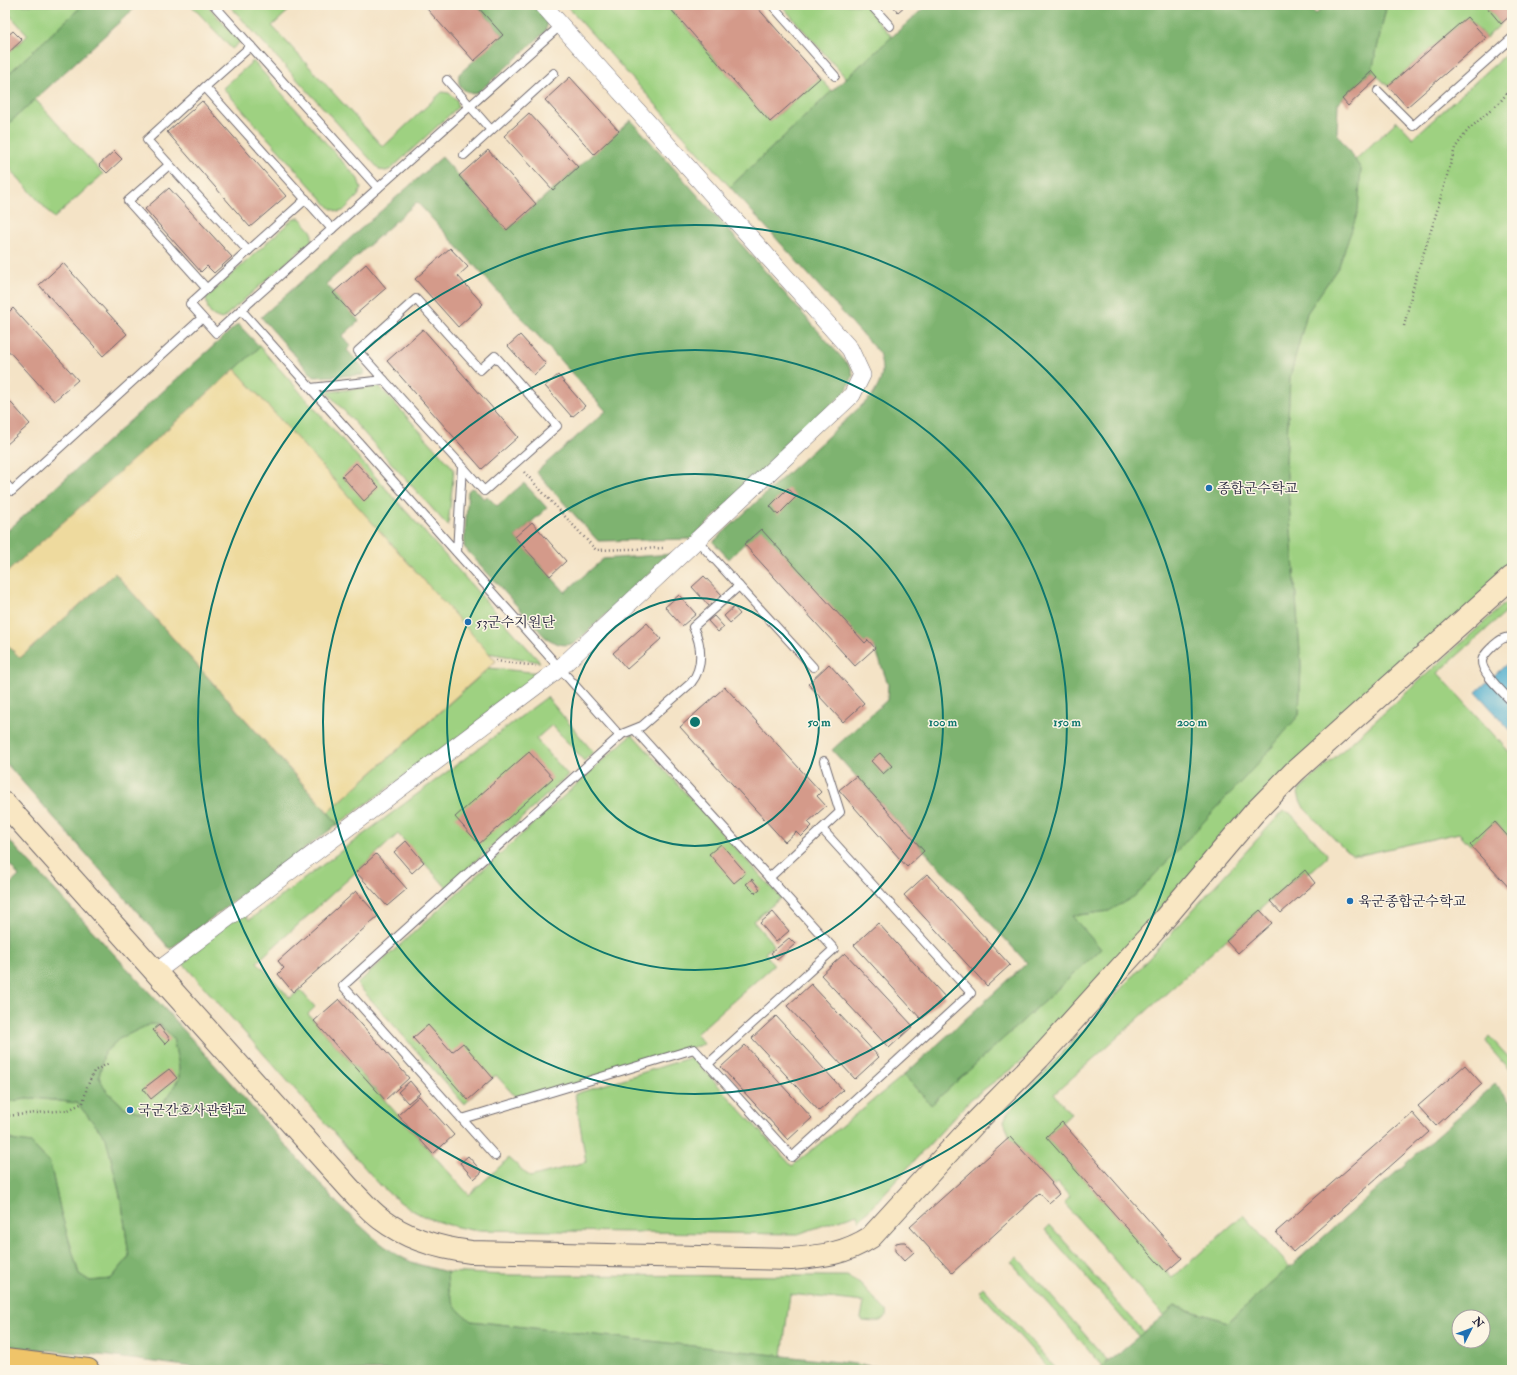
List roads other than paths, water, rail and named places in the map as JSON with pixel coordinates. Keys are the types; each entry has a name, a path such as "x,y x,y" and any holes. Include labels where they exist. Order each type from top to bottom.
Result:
{"highway":[{"path":"5,1360 88,1370"}],"street":[{"path":"156,972 560,668 852,395 862,375 850,349 543,5"},
{"path":"5,804 350,1189 381,1220 402,1232 423,1242 446,1249 486,1253 792,1259 841,1252 858,1246 871,1237 976,1122 1040,1058 1154,931 1254,813 1294,772 1512,577"}],"lane":[{"path":"214,5 378,188"},
{"path":"772,5 835,76"},
{"path":"871,5 890,26"},
{"path":"306,199 190,304 216,333 561,25"},
{"path":"1378,91 1413,126 1512,38"},
{"path":"248,251 146,140 251,46"},
{"path":"464,155 554,73"},
{"path":"446,80 491,130"},
{"path":"205,87 332,229"},
{"path":"169,165 128,201 207,289"},
{"path":"416,299 480,370 495,356 557,426 484,491 384,380 358,351 416,299"},
{"path":"241,310 620,736"},
{"path":"5,483 12,491 202,318"},
{"path":"311,388 384,380"},
{"path":"457,552 462,466"},
{"path":"693,544 739,586 813,667"},
{"path":"495,1156 343,986 620,736 628,730 635,730 642,726 691,683 697,676 700,657 697,636 693,627 739,586"},
{"path":"1512,638 1502,638 1486,652 1482,660 1482,666 1486,673 1512,702"},
{"path":"635,730 834,950 708,1064"},
{"path":"769,878 840,812 824,761"},
{"path":"462,1119 694,1049 792,1156 971,994 822,829"}],"water":[{"path":"1511,660 1512,661 1512,732 1476,692"}],"place":[{"name":"종합군수학교","path":"1209,488"},
{"name":"53군수지원단","path":"468,622"},
{"name":"육군종합군수학교","path":"1350,901"},
{"name":"국군간호사관학교","path":"130,1110"}]}
